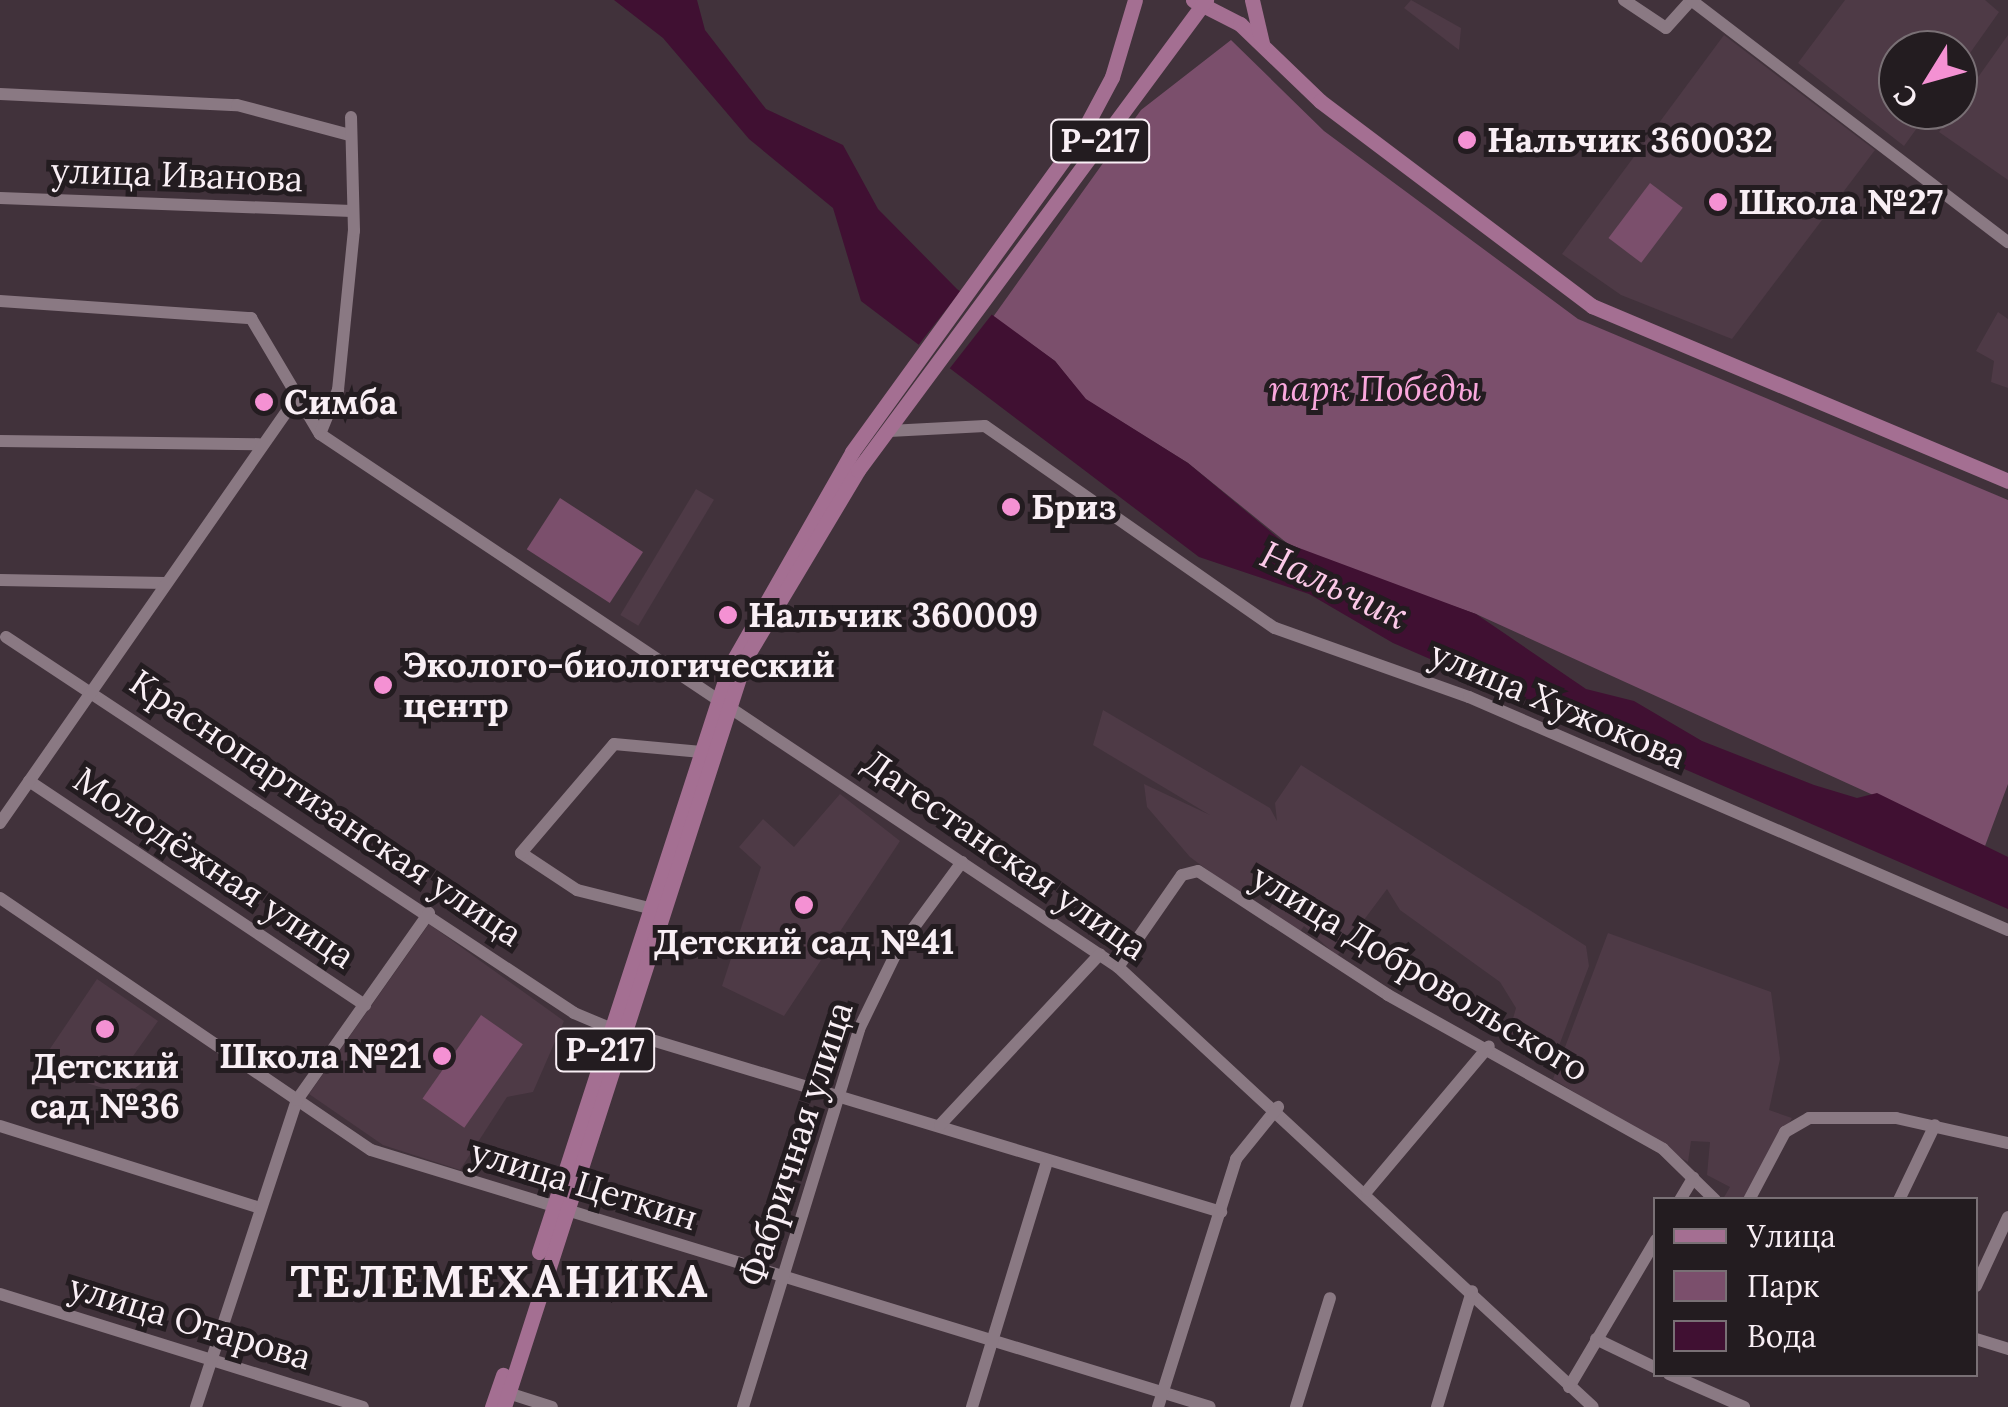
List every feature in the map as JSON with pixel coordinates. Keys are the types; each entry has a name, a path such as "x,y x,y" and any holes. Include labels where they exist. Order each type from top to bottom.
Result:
{"main road":[{"name":"Р-217","path":"617,1030 702,752 723,697 833,482 906,375 986,275 1103,96 1135,0"},
{"path":"1252,0 1262,44"},
{"name":"Р-217","path":"492,1407 723,697 824,522 1000,287 1200,1"},
{"path":"1200,1 1262,44 1320,101 1592,306 2008,480"},
{"name":"Р-217","path":"506,1400 557,1210"}],"street":[{"path":"1624,0 1666,28 1691,0 2008,242"},
{"path":"0,94 237,105 350,136"},
{"path":"320,434 338,390 352,212 350,117"},
{"name":"улица Иванова","path":"0,198 352,212"},
{"name":"Дагестанская улица","path":"0,302 243,314 262,332 294,401 320,434 723,697 1118,967 1278,1107 1593,1407"},
{"path":"0,823 260,444 294,401"},
{"name":"улица Хужокова","path":"889,431 985,426 1275,628 1470,697 2008,930"},
{"path":"0,441 260,444"},
{"path":"0,580 165,584"},
{"name":"Краснопартизанская улица","path":"6,637 96,688 429,913 617,1030 1220,1212"},
{"path":"653,909 577,890 523,848 614,744 702,752"},
{"name":"Молодёжная улица","path":"29,782 365,1005"},
{"name":"Фабричная улица","path":"743,1407 837,1094 898,950 962,862"},
{"name":"улица Добровольского","path":"1118,967 1189,869 1388,995 1489,1046 1663,1148 1713,1197"},
{"name":"улица Цеткин","path":"0,898 371,1150 1210,1407"},
{"path":"196,1407 257,1207 297,1100 429,913"},
{"path":"940,1126 1100,954"},
{"path":"1367,1191 1489,1046"},
{"path":"1158,1407 1242,1144 1278,1107"},
{"path":"1750,1197 1801,1120 1935,1125 2008,1144"},
{"path":"1900,1197 1935,1125"},
{"path":"0,1126 257,1207"},
{"path":"972,1407 1046,1161"},
{"path":"1682,1197 1693,1178"},
{"path":"1978,1282 2008,1217"},
{"path":"1569,1387 1653,1245"},
{"path":"1437,1407 1472,1292"},
{"name":"улица Отарова","path":"0,1294 363,1407"},
{"path":"1296,1407 1330,1298"},
{"path":"1596,1339 1653,1367"},
{"path":"1978,1340 2008,1349"},
{"path":"1676,1377 1744,1407"},
{"path":"506,1400 552,1407"}],"shaded area":[{"path":"1411,0 1461,28 1459,50 1404,8"},
{"path":"1845,0 1985,0 1999,12 1978,42 1978,30 1878,30 1878,126 1798,63"},
{"name":"Школа №27","path":"1724,35 1875,150 1732,339 1621,295 1562,254"},
{"path":"2008,35 2008,180 1939,132 1978,130 1978,77"},
{"path":"1884,130 1916,130 1904,146"},
{"path":"1998,312 2008,319 2008,388 1991,382 1994,361 1976,351"},
{"path":"696,489 714,500 638,626 620,615"},
{"path":"1103,710 1270,808 1277,821 1275,803 1301,765 1586,946 1589,966 1551,1067 1508,1036 1516,1008 1500,982 1400,910 1387,889 1337,956 1304,926 1299,933 1266,915 1277,896 1261,887 1250,902 1190,857 1147,807 1144,784 1210,815 1093,745"},
{"name":"Детский сад №41","path":"840,794 900,841 784,1016 722,986 761,867 739,847 763,819 794,847"},
{"name":"Школа №21","path":"429,924 564,1021 533,1092 507,1097 460,1170 383,1145 309,1094"},
{"path":"1608,933 1771,992 1780,1059 1769,1110 1792,1118 1745,1197 1724,1197 1730,1187 1707,1175 1710,1142 1691,1141 1688,1162 1553,1079"},
{"name":"Детский сад №36","path":"97,979 158,1021 131,1059 151,1076 126,1095 37,1068"}],"green space":[{"name":"парк Победы","path":"1231,40 1324,131 1578,319 2008,500 2008,784 1985,846 1476,614 1298,552 1188,463 1085,399 1055,361 993,317 1141,110"},
{"path":"1650,183 1683,208 1641,263 1608,238"},
{"path":"560,498 643,552 610,603 527,549"},
{"path":"481,1015 523,1044 464,1128 422,1099"}],"water":[{"name":"Нальчик","path":"614,0 697,0 705,30 766,109 843,145 878,209 957,289 1055,361 1086,399 1188,463 1283,542 1476,614 1586,689 1634,701 1702,741 1857,798 1877,793 2008,857 2008,909 1393,643 1309,594 1199,557 861,301 833,208 749,139 663,38"}],"pier":[{"path":"963,288 994,312 946,373 915,349"}],"place":[{"name":"Нальчик 360032","path":"1467,140"},
{"name":"Школа №27","path":"1718,202"},
{"name":"Симба","path":"264,402"},
{"name":"Бриз","path":"1011,507"},
{"name":"Нальчик 360009","path":"728,615"},
{"name":"Эколого-биологический центр","path":"383,685"},
{"name":"Детский сад №41","path":"804,905"},
{"name":"Детский сад №36","path":"105,1029"},
{"name":"Школа №21","path":"442,1056"}],"district":[{"name":"ТЕЛЕМЕХАНИКА","path":"500,1281"}]}
